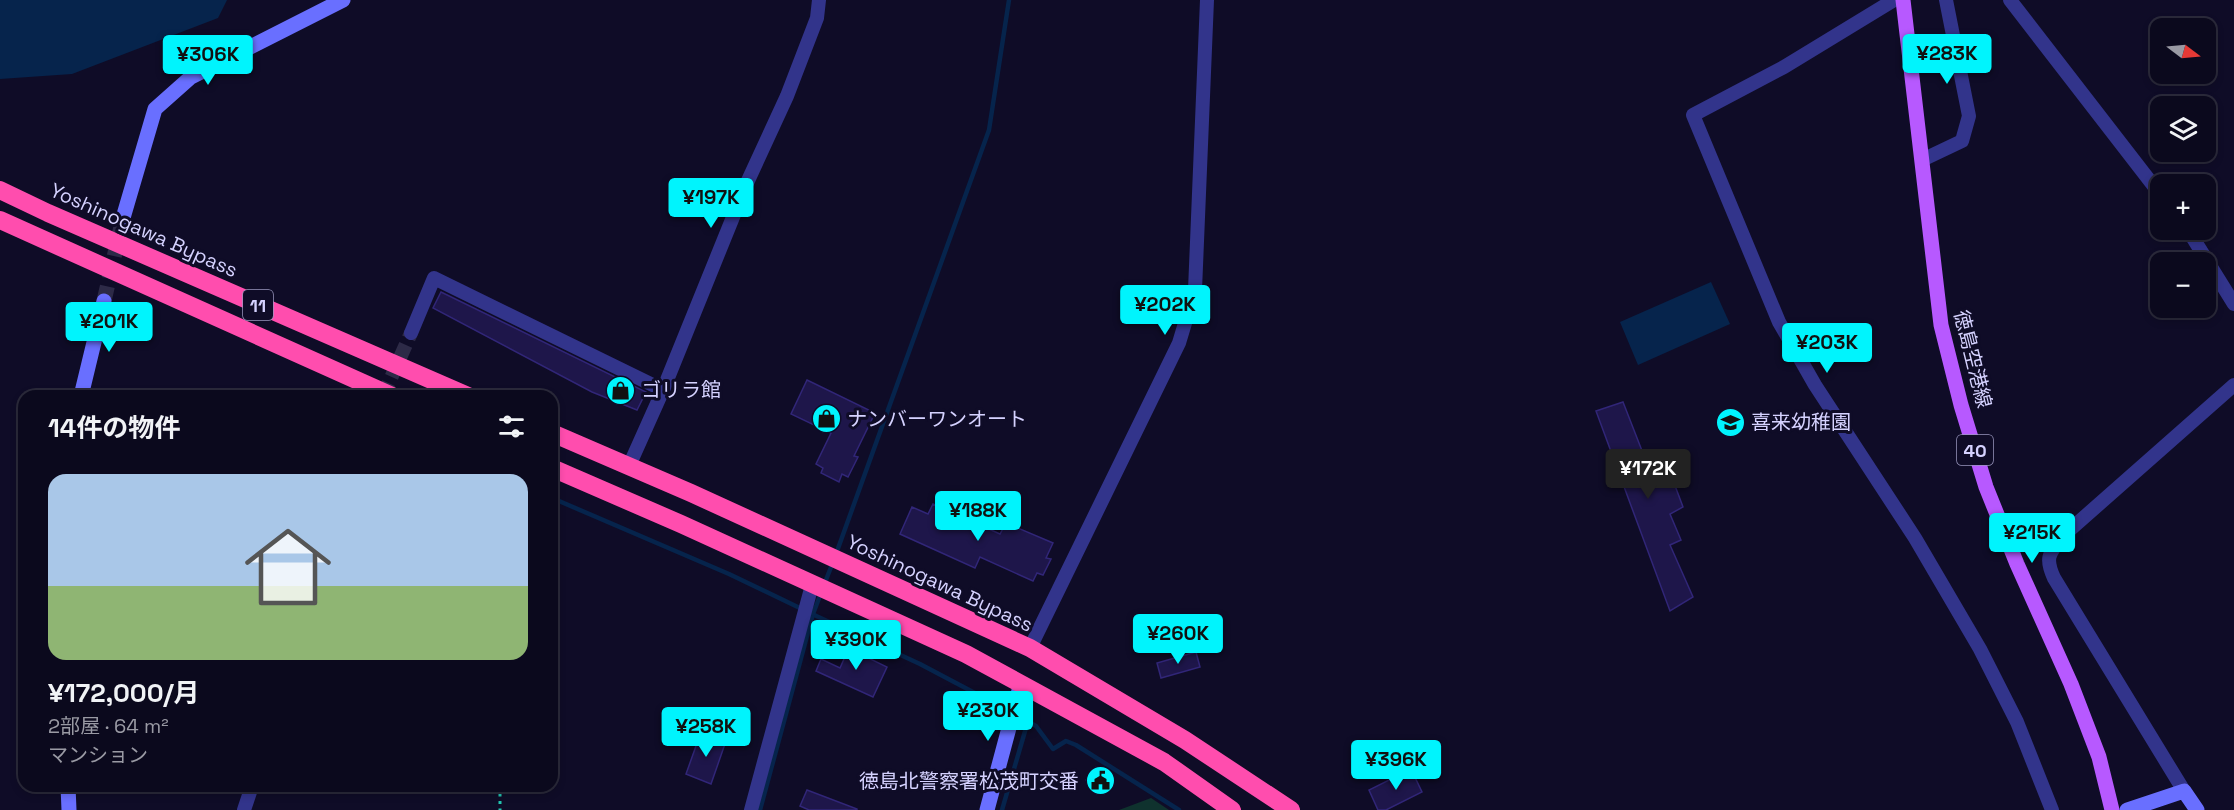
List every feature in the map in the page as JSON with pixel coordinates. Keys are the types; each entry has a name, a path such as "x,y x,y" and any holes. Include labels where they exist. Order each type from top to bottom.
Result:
{"highway":[{"name":"Yoshinogawa Bypass","path":"0,190 454,390"},
{"name":"11","path":"0,220 379,390"},
{"name":"Yoshinogawa Bypass","path":"558,436 1030,648 1185,740 1291,810"},
{"path":"558,471 966,654 1164,762 1232,810"}],"main road":[{"path":"123,218 155,109 191,77 343,0"},
{"name":"徳島空港線","path":"1903,0 1941,326 1961,405 1986,487 2017,564 2071,684 2099,757 2112,810"},
{"path":"82,390 104,301"},
{"path":"987,810 1021,683"},
{"path":"2127,810 2184,791 2197,810"},
{"path":"68,792 69,810"}],"street":[{"path":"629,466 663,390 746,185 787,96 817,18 819,0"},
{"path":"1030,648 1179,343 1195,290 1207,0"},
{"path":"1894,0 1784,67 1693,115 1779,322 1815,384 1916,538 1980,649 2017,722 2052,810"},
{"path":"1922,160 1962,141 1969,116 1946,0"},
{"path":"2010,0 2150,181"},
{"path":"2194,240 2234,304"},
{"path":"411,333 434,278 663,390"},
{"path":"2184,791 2054,578 2048,564 2050,554 2064,535 2234,385"},
{"path":"751,810 812,585"},
{"path":"244,810 250,792"}],"path":[{"path":"500,792 500,810"}],"green space":[{"path":"1151,798 1169,810 1119,810"}],"water":[{"path":"0,0 227,0 218,18 72,74 0,79"},
{"path":"1711,282 1730,324 1638,365 1620,322"}],"building":[{"path":"441,292 646,392 637,410 592,392 433,308"},
{"path":"807,380 875,413 854,456 858,457 848,477 842,474 839,482 821,473 823,468 816,464 831,433 791,414"},
{"path":"1623,402 1646,461 1665,459 1683,507 1670,514 1681,540 1670,545 1693,597 1670,611 1596,411"},
{"path":"933,504 1000,534 1006,523 1053,543 1046,558 1051,559 1043,575 1037,573 1033,581 980,557 975,568 900,534 912,507 928,514"},
{"path":"851,643 863,648 860,654 887,667 873,697 816,671 821,659 840,668"},
{"path":"1196,652 1200,667 1161,678 1157,663"},
{"path":"701,732 726,741 711,784 686,774"},
{"path":"1096,767 1107,771 1111,778 1106,787 1097,791 1092,790 1086,780"},
{"path":"1411,769 1422,792 1386,810 1378,810 1369,790"},
{"path":"807,790 857,810 809,810 800,806"}],"waterway":[{"path":"836,554 989,130 1009,0"},
{"path":"558,501 729,574 804,610"},
{"path":"824,585 833,562"},
{"path":"760,810 813,614 821,593"},
{"path":"812,614 920,664 1028,721 1002,810"},
{"path":"1027,721 1036,726 1053,749 1066,741 1076,745 1179,810"}],"tunnel":[{"path":"104,301 123,218"},
{"path":"386,390 411,333"}],"place":[{"name":"ゴリラ館","path":"620,390"},
{"name":"ナンバーワンオート","path":"826,419"},
{"name":"喜来幼稚園","path":"1730,422"},
{"name":"徳島北警察署松茂町交番","path":"1100,781"}]}
